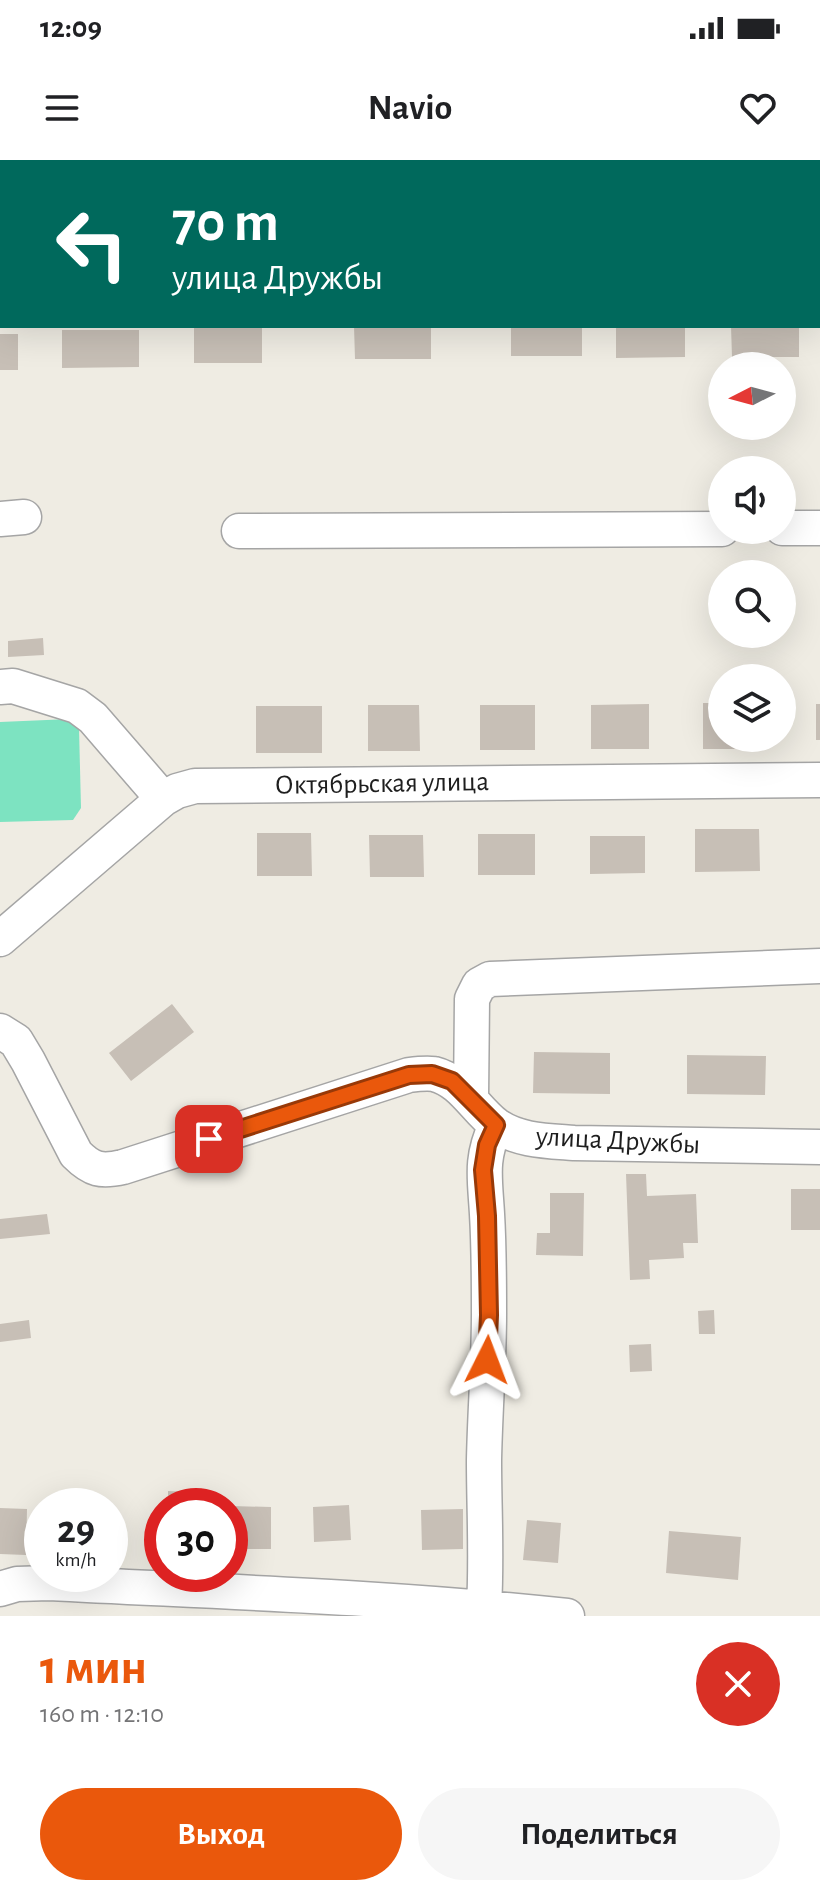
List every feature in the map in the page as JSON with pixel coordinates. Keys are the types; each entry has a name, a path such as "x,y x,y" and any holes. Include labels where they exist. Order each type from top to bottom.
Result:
{"street":[{"path":"796,528 820,528"},
{"path":"239,531 708,529"},
{"path":"0,687 13,686 77,706 93,718 163,799"},
{"name":"Октябрьская улица","path":"0,939 163,799 195,786 820,780"},
{"path":"471,1099 472,999 479,985 490,979 820,966"},
{"name":"улица Дружбы","path":"0,1031 16,1041 76,1154 88,1166 106,1171 409,1075 432,1074 452,1081 496,1125 533,1140 820,1147"},
{"path":"484,1607 489,1315 483,1170 487,1145 496,1125"},
{"path":"0,1589 17,1584 49,1583 379,1599 567,1616"}],"green space":[{"path":"70,719 79,728 81,808 73,820 0,822 0,722"}],"building":[{"path":"194,328 262,328 262,363 194,363"},
{"path":"354,328 431,328 431,359 355,359"},
{"path":"511,328 582,328 582,356 511,356"},
{"path":"616,328 685,328 685,357 616,358"},
{"path":"731,328 799,328 799,357 796,357 796,352 732,352"},
{"path":"62,330 139,330 139,367 62,368"},
{"path":"0,334 18,334 18,370 0,370"},
{"path":"43,638 44,655 8,657 8,641"},
{"path":"703,703 708,703 708,749 703,749"},
{"path":"649,704 649,749 591,749 591,705"},
{"path":"816,704 820,704 820,740 816,740"},
{"path":"368,705 419,705 420,751 368,751"},
{"path":"480,705 535,705 535,750 480,750"},
{"path":"256,706 322,706 322,753 256,753"},
{"path":"695,829 759,829 760,871 695,872"},
{"path":"257,833 311,833 312,876 257,876"},
{"path":"478,834 535,834 535,875 478,875"},
{"path":"369,835 423,835 424,877 370,877"},
{"path":"590,836 645,836 645,873 590,874"},
{"path":"172,1004 194,1032 131,1081 109,1053"},
{"path":"534,1052 610,1053 610,1094 533,1093"},
{"path":"687,1055 766,1056 765,1095 687,1094"},
{"path":"626,1174 646,1174 647,1196 696,1194 698,1243 683,1243 684,1258 649,1260 650,1279 630,1280"},
{"path":"791,1189 820,1189 820,1230 791,1230"},
{"path":"550,1193 584,1193 583,1256 536,1255 537,1233 550,1233"},
{"path":"47,1214 50,1234 0,1239 0,1219"},
{"path":"714,1310 715,1334 699,1334 698,1311"},
{"path":"29,1320 31,1338 0,1342 0,1324"},
{"path":"651,1344 652,1371 630,1372 629,1345"},
{"path":"349,1505 351,1540 314,1542 313,1507"},
{"path":"248,1506 271,1507 271,1549 248,1549"},
{"path":"0,1508 24,1509 24,1555 0,1554"},
{"path":"463,1509 463,1549 422,1550 421,1510"},
{"path":"527,1520 561,1523 558,1563 523,1560"},
{"path":"669,1531 741,1537 738,1580 666,1573"}],"route":[{"path":"209,1139 409,1075 432,1074 452,1081 496,1125 487,1145 483,1170 487,1216 487,1360"}]}
